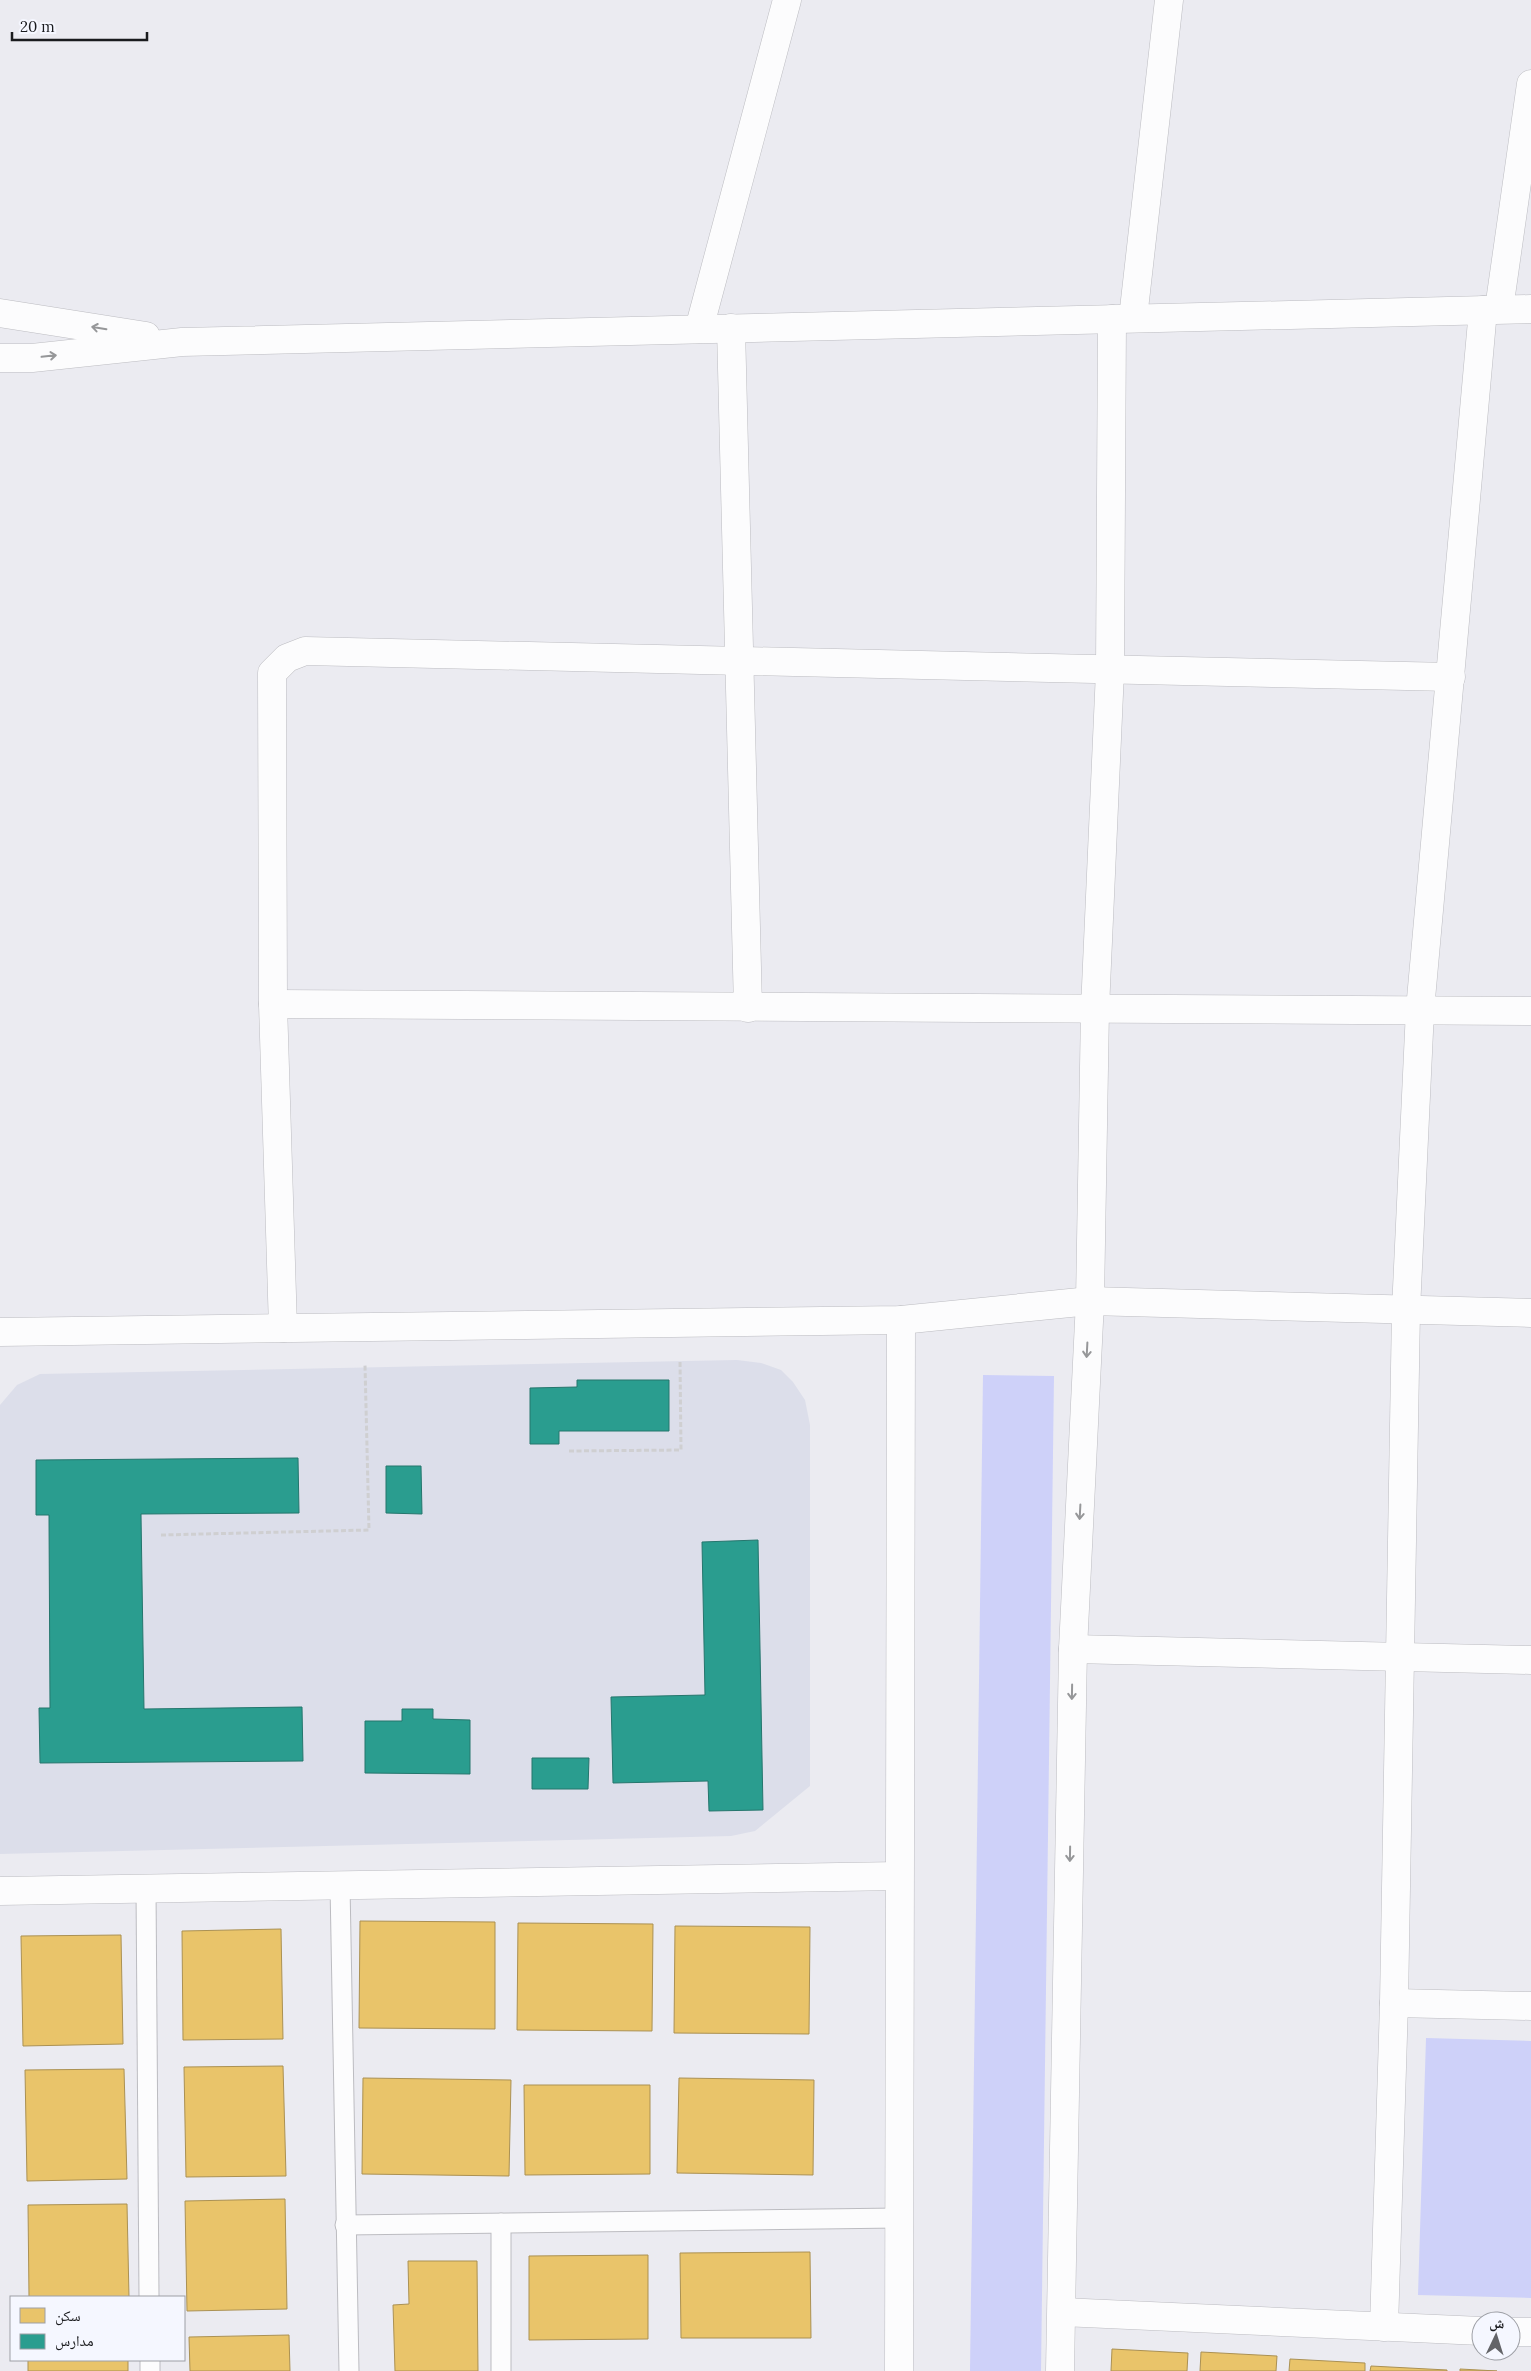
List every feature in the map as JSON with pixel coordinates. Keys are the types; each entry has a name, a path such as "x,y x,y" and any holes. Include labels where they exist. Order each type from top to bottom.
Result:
{"street":[{"path":"699,329 787,0"},
{"path":"1060,2371 1073,1649 1090,1301 1095,1010 1123,319 1169,0"},
{"path":"1384,2328 1402,1656 1406,1310 1420,1010 1451,676 1491,310 1531,84"},
{"path":"0,358 32,358 182,342 1531,309"},
{"path":"0,313 182,342"},
{"path":"731,328 748,1008"},
{"path":"283,1328 273,1004 272,673 287,658 305,651 1110,671 1451,676"},
{"path":"273,1004 1095,1010 1531,1010"},
{"path":"0,1332 901,1320 1090,1301 1531,1313"},
{"path":"898,2371 901,1320"},
{"path":"1073,1649 1531,1660"},
{"path":"0,1891 899,1876"},
{"path":"1394,2003 1531,2006"},
{"path":"1062,2312 1471,2331"}],"lane":[{"path":"340,1885 349,2371"},
{"path":"146,1888 149,2296"},
{"path":"345,2225 898,2218"},
{"path":"501,2223 501,2371"}],"path":[{"path":"569,1451 681,1450 680,1324"},
{"path":"160,1534 369,1530 364,1327"}],"shaded area":[{"path":"737,1360 761,1363 781,1370 793,1382 805,1400 810,1425 810,1786 755,1831 731,1836 0,1854 0,1405 17,1385 40,1374"},
{"path":"983,1375 1054,1376 1041,2371 970,2371"},
{"path":"1426,2038 1531,2041 1531,2298 1418,2295"}],"building: سكن":[{"path":"360,1921 495,1922 495,2029 359,2028"},
{"path":"518,1923 653,1924 652,2031 517,2030"},
{"path":"675,1926 810,1927 809,2034 674,2033"},
{"path":"281,1929 283,2039 183,2040 182,1931"},
{"path":"121,1935 123,2044 23,2046 21,1936"},
{"path":"283,2066 286,2176 186,2177 184,2067"},
{"path":"124,2069 127,2179 27,2181 25,2070"},
{"path":"363,2078 511,2080 509,2176 362,2174"},
{"path":"679,2078 814,2080 813,2175 677,2173"},
{"path":"524,2085 650,2085 650,2174 525,2175"},
{"path":"285,2199 287,2309 187,2311 185,2201"},
{"path":"127,2204 129,2296 29,2296 28,2205"},
{"path":"810,2252 811,2338 681,2338 680,2253"},
{"path":"648,2255 648,2339 529,2340 529,2256"},
{"path":"408,2261 477,2261 478,2371 395,2371 393,2305 409,2304"},
{"path":"289,2335 290,2371 190,2371 189,2337"},
{"path":"1112,2349 1188,2353 1187,2371 1111,2371"},
{"path":"1201,2352 1277,2356 1276,2371 1200,2371"},
{"path":"1290,2359 1365,2363 1365,2371 1289,2371"},
{"path":"28,2361 128,2361 128,2371 28,2371"},
{"path":"1371,2366 1447,2370 1447,2371 1370,2371"},
{"path":"1460,2369 1497,2371 1460,2371"}],"building: مدارس":[{"path":"577,1380 669,1380 669,1431 559,1431 559,1444 530,1444 530,1388 577,1387"},
{"path":"298,1458 299,1513 141,1514 144,1709 302,1707 303,1761 40,1763 39,1708 50,1708 49,1515 36,1515 36,1460"},
{"path":"386,1466 421,1466 422,1514 386,1513"},
{"path":"758,1540 763,1810 709,1811 708,1781 613,1783 611,1697 705,1695 702,1542"},
{"path":"402,1709 433,1709 433,1719 470,1720 470,1774 365,1773 365,1721 402,1721"},
{"path":"532,1758 589,1758 588,1789 532,1789"}]}
